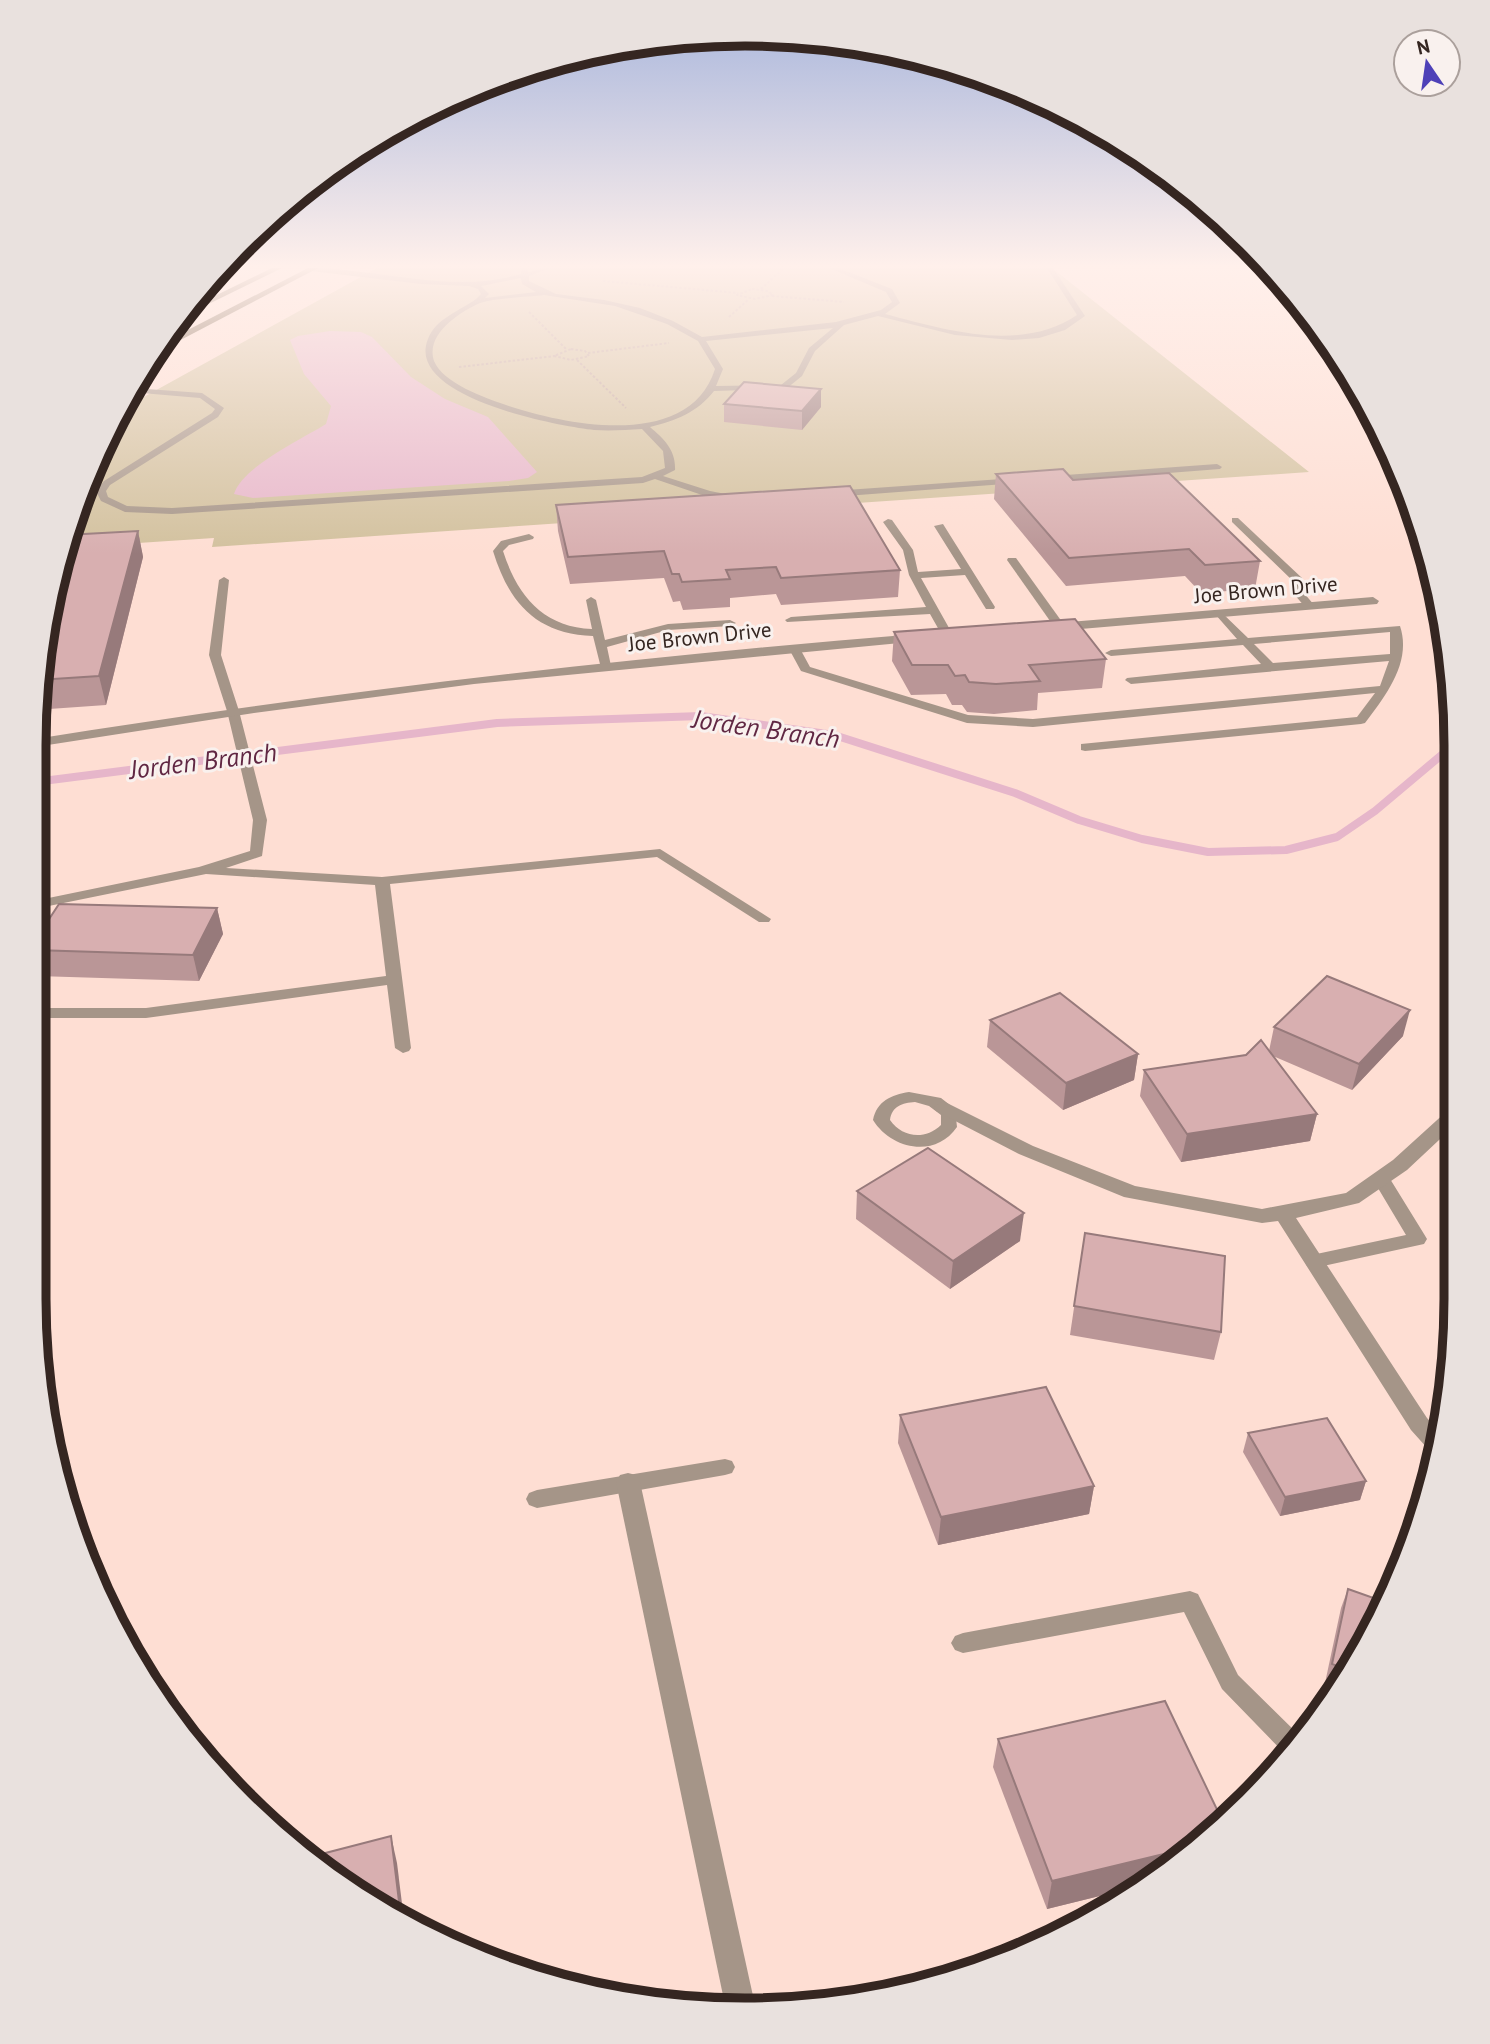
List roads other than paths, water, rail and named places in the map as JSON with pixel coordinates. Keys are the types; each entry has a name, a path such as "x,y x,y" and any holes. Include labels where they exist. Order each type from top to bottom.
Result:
{"street":[{"name":"Joe Brown Drive","path":"1053,627 1373,601"},
{"name":"Joe Brown Drive","path":"46,741 233,710 605,666 794,647 953,635"},
{"path":"943,1107 1027,1150 1130,1192 1262,1216 1283,1214 1352,1198 1381,1178 1444,1124"},
{"path":"1283,1214 1419,1424 1431,1437"},
{"path":"628,1482 738,1998"}],"lane":[{"path":"433,363 460,390 515,411 586,426 644,426 683,415 712,388 719,369 716,363"},
{"path":"712,388 783,387 799,374 805,363"},
{"path":"141,391 202,397 220,408 215,415 107,483 101,491 104,499 125,509 172,511 600,484 658,477 670,470 671,452 644,426"},
{"path":"1039,480 1217,467"},
{"path":"658,477 708,494 743,498"},
{"path":"820,495 1025,480"},
{"path":"1235,520 1298,580 1298,593 1310,606"},
{"path":"888,522 908,550 914,575 933,610 953,635"},
{"path":"939,526 990,607"},
{"path":"529,537 505,543 498,551 522,601 533,614 559,630 599,639 668,627 730,623"},
{"path":"1012,560 1053,627"},
{"path":"914,575 967,572"},
{"path":"46,902 202,870 257,853 260,820 233,710 215,655 224,580"},
{"path":"590,600 605,666"},
{"path":"791,621 933,610"},
{"path":"1220,614 1270,667"},
{"path":"1085,747 1361,720 1385,689 1396,657 1396,628 1111,653"},
{"path":"794,647 805,669 967,719 1033,723 1385,689"},
{"path":"1131,680 1396,657"},
{"path":"202,870 382,881 660,853 764,919"},
{"path":"382,881 403,1048"},
{"path":"46,1013 146,1013 396,979"},
{"path":"1314,1261 1418,1239 1381,1178"},
{"path":"537,1499 725,1467"},
{"path":"963,1643 1190,1601 1230,1682 1287,1741"}],"waterway":[{"name":"Jorden Branch","path":"46,781 497,723 701,716 834,735 1015,793 1079,820 1142,839 1208,852 1286,850 1337,837 1375,811 1444,753"}]}
